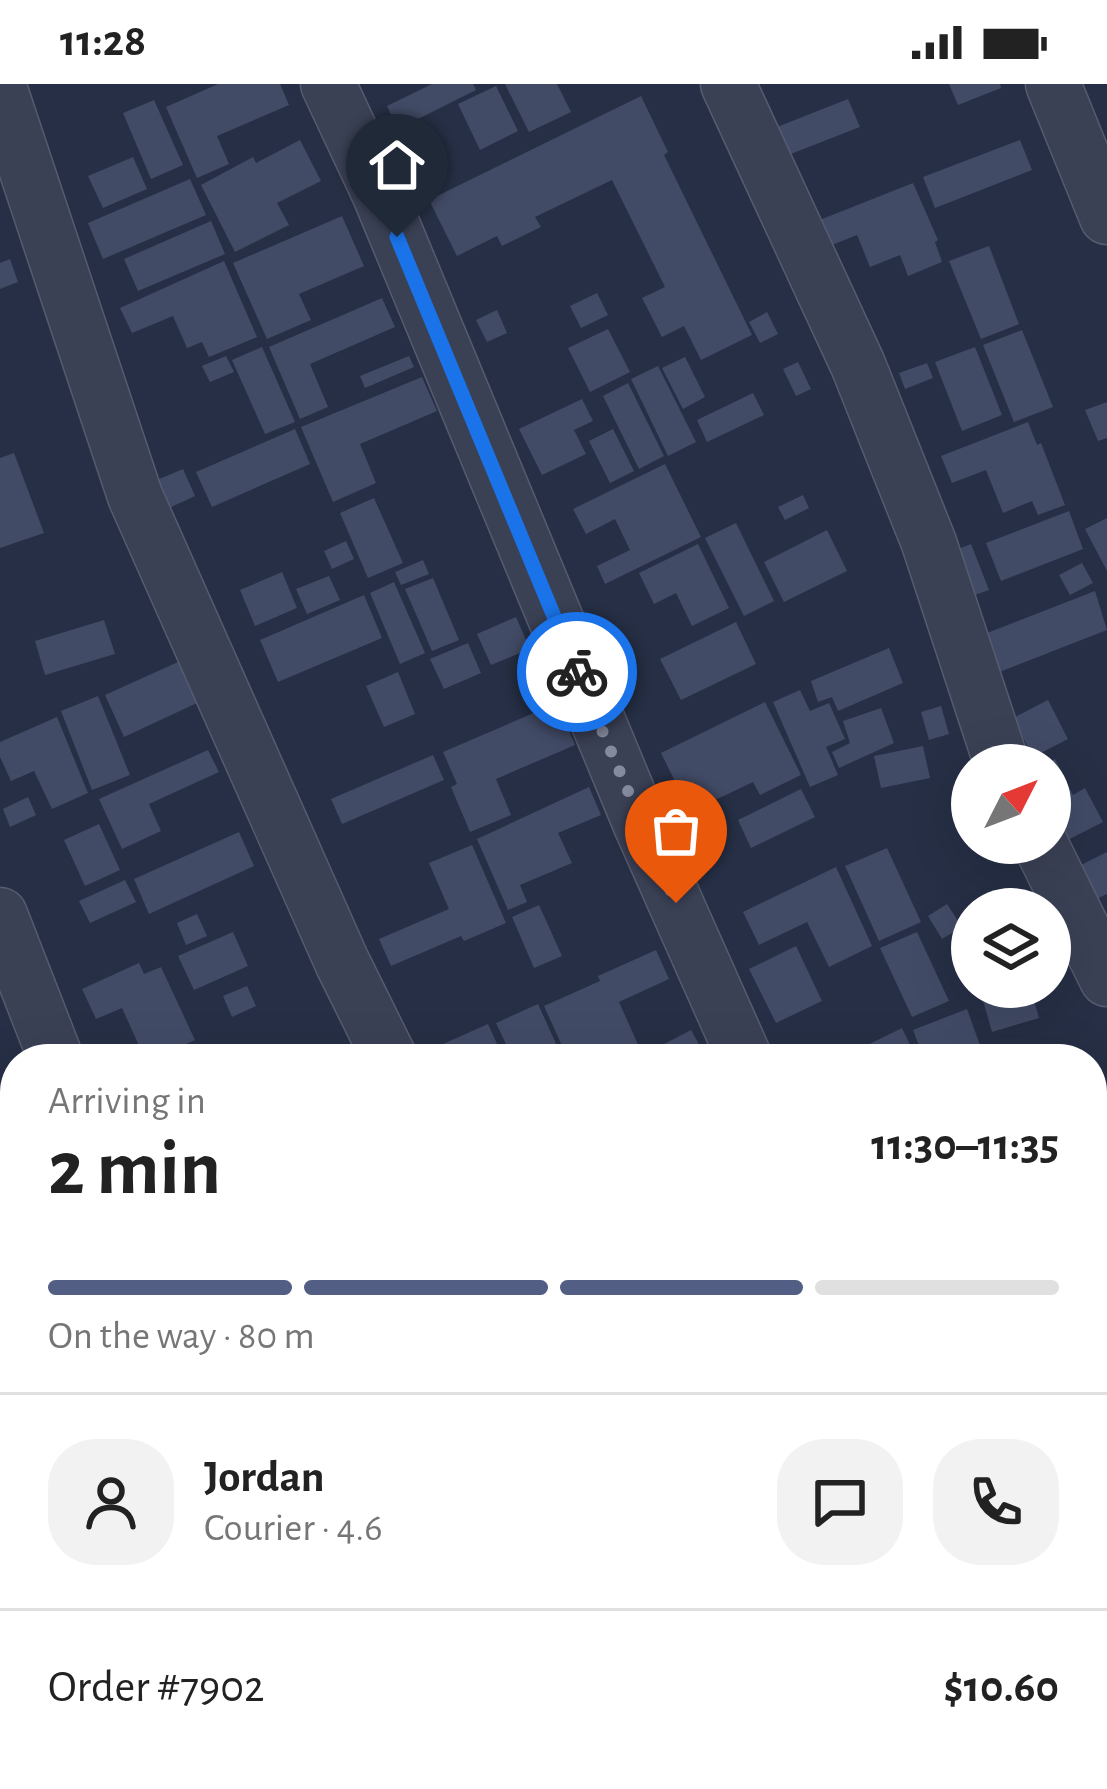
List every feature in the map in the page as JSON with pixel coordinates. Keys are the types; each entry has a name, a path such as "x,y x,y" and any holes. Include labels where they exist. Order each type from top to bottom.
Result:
{"street":[{"path":"328,84 380,195 641,825 738,1044"},
{"path":"728,84 859,365 929,543 995,744"},
{"path":"1053,84 1107,217"},
{"path":"0,90 135,496 383,1044"},
{"path":"1050,864 1107,979"},
{"path":"0,915 50,1044"}],"building":[{"path":"218,84 280,84 289,105 217,136 229,164 197,178 166,107"},
{"path":"432,84 473,84 476,90 398,129 387,106"},
{"path":"505,84 557,84 571,112 529,132"},
{"path":"949,84 1000,84 1001,88 958,105"},
{"path":"496,86 518,131 480,150 458,104"},
{"path":"641,96 668,152 664,155 752,335 701,360 684,326 662,337 642,298 665,287 612,180 535,217 541,227 502,246 497,236 457,256 429,200"},
{"path":"848,99 860,127 783,157 772,129"},
{"path":"154,100 183,165 151,179 123,113"},
{"path":"300,140 321,181 277,203 289,225 235,252 201,185 253,157 256,163"},
{"path":"1020,140 1032,170 935,208 923,177"},
{"path":"133,157 147,189 103,208 88,176"},
{"path":"190,179 206,215 103,259 88,223"},
{"path":"913,183 938,240 942,262 908,276 900,255 870,267 857,235 822,249 812,223"},
{"path":"342,216 364,266 299,294 311,320 267,339 233,263"},
{"path":"211,221 225,254 138,291 124,259"},
{"path":"989,246 1019,324 981,339 949,261"},
{"path":"10,259 18,282 0,289 0,263"},
{"path":"224,261 257,337 209,357 202,342 187,348 173,316 132,333 120,308"},
{"path":"597,293 608,315 581,328 570,306"},
{"path":"382,298 395,327 310,364 328,407 300,419 269,347"},
{"path":"497,310 507,333 487,342 476,320"},
{"path":"767,312 778,334 760,343 749,322"},
{"path":"608,329 630,372 590,392 568,348"},
{"path":"1022,330 1053,407 1014,422 983,345"},
{"path":"262,347 295,422 265,434 232,360"},
{"path":"975,347 1002,415 962,431 935,362"},
{"path":"226,356 234,372 210,382 202,366"},
{"path":"409,356 414,367 365,388 360,376"},
{"path":"685,357 705,397 683,409 662,368"},
{"path":"798,362 811,389 796,396 783,369"},
{"path":"927,363 933,378 905,389 899,373"},
{"path":"658,366 696,442 668,456 631,379"},
{"path":"422,377 437,411 360,444 376,483 333,502 301,427"},
{"path":"628,383 664,456 639,469 603,396"},
{"path":"753,393 764,415 707,442 697,420"},
{"path":"582,399 593,421 574,430 586,454 542,475 519,429"},
{"path":"1107,402 1107,438 1098,441 1085,410"},
{"path":"1028,422 1065,505 1038,515 1032,501 1003,513 986,470 952,483 941,456"},
{"path":"295,429 310,464 212,507 196,472"},
{"path":"613,429 634,471 610,483 589,441"},
{"path":"14,453 44,533 0,548 0,458"},
{"path":"665,464 701,537 605,584 597,566 630,550 615,519 586,534 573,509"},
{"path":"183,469 195,496 169,508 157,480"},
{"path":"803,495 809,508 785,520 778,507"},
{"path":"374,498 403,563 368,578 340,513"},
{"path":"1069,511 1083,549 1001,581 986,543"},
{"path":"1107,518 1107,571 1085,529"},
{"path":"736,523 774,601 744,616 705,538"},
{"path":"827,530 847,571 784,602 764,562"},
{"path":"346,541 354,559 332,569 324,551"},
{"path":"698,544 729,608 692,626 676,593 654,604 639,573"},
{"path":"971,544 989,590 969,597 951,552"},
{"path":"423,560 429,574 401,585 395,572"},
{"path":"1082,563 1093,583 1070,595 1059,575"},
{"path":"282,572 297,608 255,626 240,590"},
{"path":"329,576 340,600 307,614 296,589"},
{"path":"433,578 459,640 432,651 405,589"},
{"path":"394,582 425,653 400,664 370,593"},
{"path":"1095,591 1107,630 997,673 982,635"},
{"path":"364,595 382,638 278,682 260,640"},
{"path":"516,617 530,649 491,665 477,634"},
{"path":"104,620 115,654 45,675 35,641"},
{"path":"736,622 756,664 681,700 660,659"},
{"path":"468,643 481,673 444,689 430,659"},
{"path":"889,648 903,683 838,711 832,697 818,702 811,681"},
{"path":"178,662 197,703 124,737 105,695"},
{"path":"398,672 415,714 384,727 366,686"},
{"path":"800,690 810,711 829,703 845,739 826,747 838,775 810,787 773,702"},
{"path":"98,696 130,775 92,790 61,711"},
{"path":"1048,700 1068,739 1058,744 1026,744 1013,718"},
{"path":"765,702 801,775 760,795 753,782 690,812 661,753"},
{"path":"557,703 575,745 496,779 511,815 470,832 451,787 457,784 443,752"},
{"path":"941,706 949,734 929,740 921,712"},
{"path":"881,708 894,743 839,768 832,752 850,743 843,721"},
{"path":"57,717 88,793 52,809 34,771 11,781 0,757 0,742"},
{"path":"923,746 930,778 881,788 874,756"},
{"path":"208,750 219,772 149,804 161,831 122,849 99,799"},
{"path":"433,755 444,780 342,824 331,799"},
{"path":"589,787 601,815 558,833 572,863 520,885 527,902 508,910 477,839"},
{"path":"1085,788 1103,822 1071,838 1071,791 1073,795"},
{"path":"801,789 815,817 751,848 738,820"},
{"path":"28,797 36,815 10,827 3,809"},
{"path":"99,824 120,870 85,886 64,840"},
{"path":"239,832 254,866 149,914 134,879"},
{"path":"472,845 506,923 391,966 379,939 449,909 429,863"},
{"path":"887,848 921,922 879,941 845,866"},
{"path":"1107,852 1107,894 1096,899 1079,866"},
{"path":"836,867 872,946 829,967 807,922 759,945 743,912"},
{"path":"125,880 136,902 90,923 79,901"},
{"path":"947,904 951,934 942,939 928,916"},
{"path":"539,905 562,956 534,968 512,917"},
{"path":"197,914 207,936 186,945 177,923"},
{"path":"233,932 248,966 194,990 178,956"},
{"path":"917,932 949,1001 912,1017 880,948"},
{"path":"796,946 822,1001 776,1023 749,969"},
{"path":"656,950 669,979 619,1002 638,1044 561,1044 544,1006 600,981 598,976"},
{"path":"139,963 144,974 161,967 195,1040 138,1044 122,1008 96,1019 82,989"},
{"path":"247,986 256,1006 232,1017 223,996"},
{"path":"538,1004 556,1044 506,1044 496,1023"},
{"path":"985,1008 1036,1008 1039,1018 992,1032"},
{"path":"967,1009 980,1044 918,1044 913,1030"},
{"path":"488,1024 497,1044 443,1044"},
{"path":"902,1028 910,1044 869,1044"},
{"path":"691,1030 699,1044 664,1044"}],"way so far":[{"path":"577,672 676,903"}],"route":[{"path":"397,237 577,672"}]}
